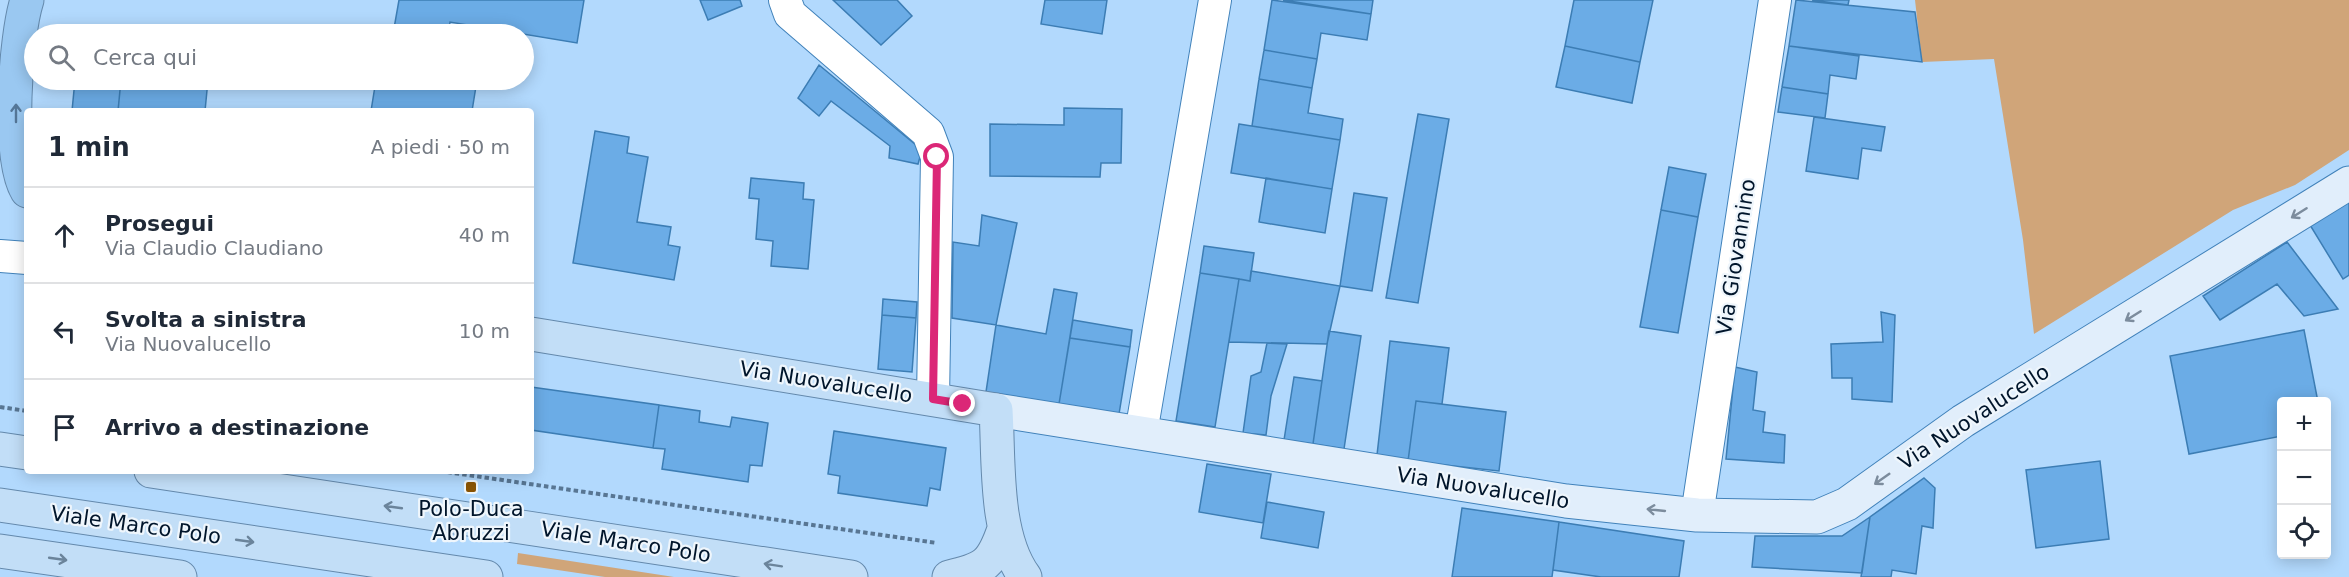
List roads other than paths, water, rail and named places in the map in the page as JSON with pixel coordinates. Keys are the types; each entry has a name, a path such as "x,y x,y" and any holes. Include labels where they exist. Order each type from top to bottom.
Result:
{"highway":[{"path":"24,181 18,160 15,115 19,36 27,0"}],"main road":[{"name":"Via Nuovalucello","path":"534,334 1566,501 1697,514 1817,518 1846,504 1962,421 2349,183"},
{"path":"996,410 1004,529 1016,564 1025,577"},
{"path":"0,448 24,452"},
{"name":"Viale Marco Polo","path":"171,474 851,577"},
{"name":"Viale Marco Polo","path":"0,505 486,577"},
{"path":"949,577 981,568 995,555 1004,529"},
{"path":"0,551 180,577"}],"street":[{"path":"785,0 790,14 928,133 937,157 933,399"},
{"path":"1141,433 1215,0"},
{"name":"Via Giovannino","path":"1697,514 1774,0"},
{"path":"0,256 24,258"}],"place":[{"name":"Polo-Duca Abruzzi","path":"471,487"}]}
